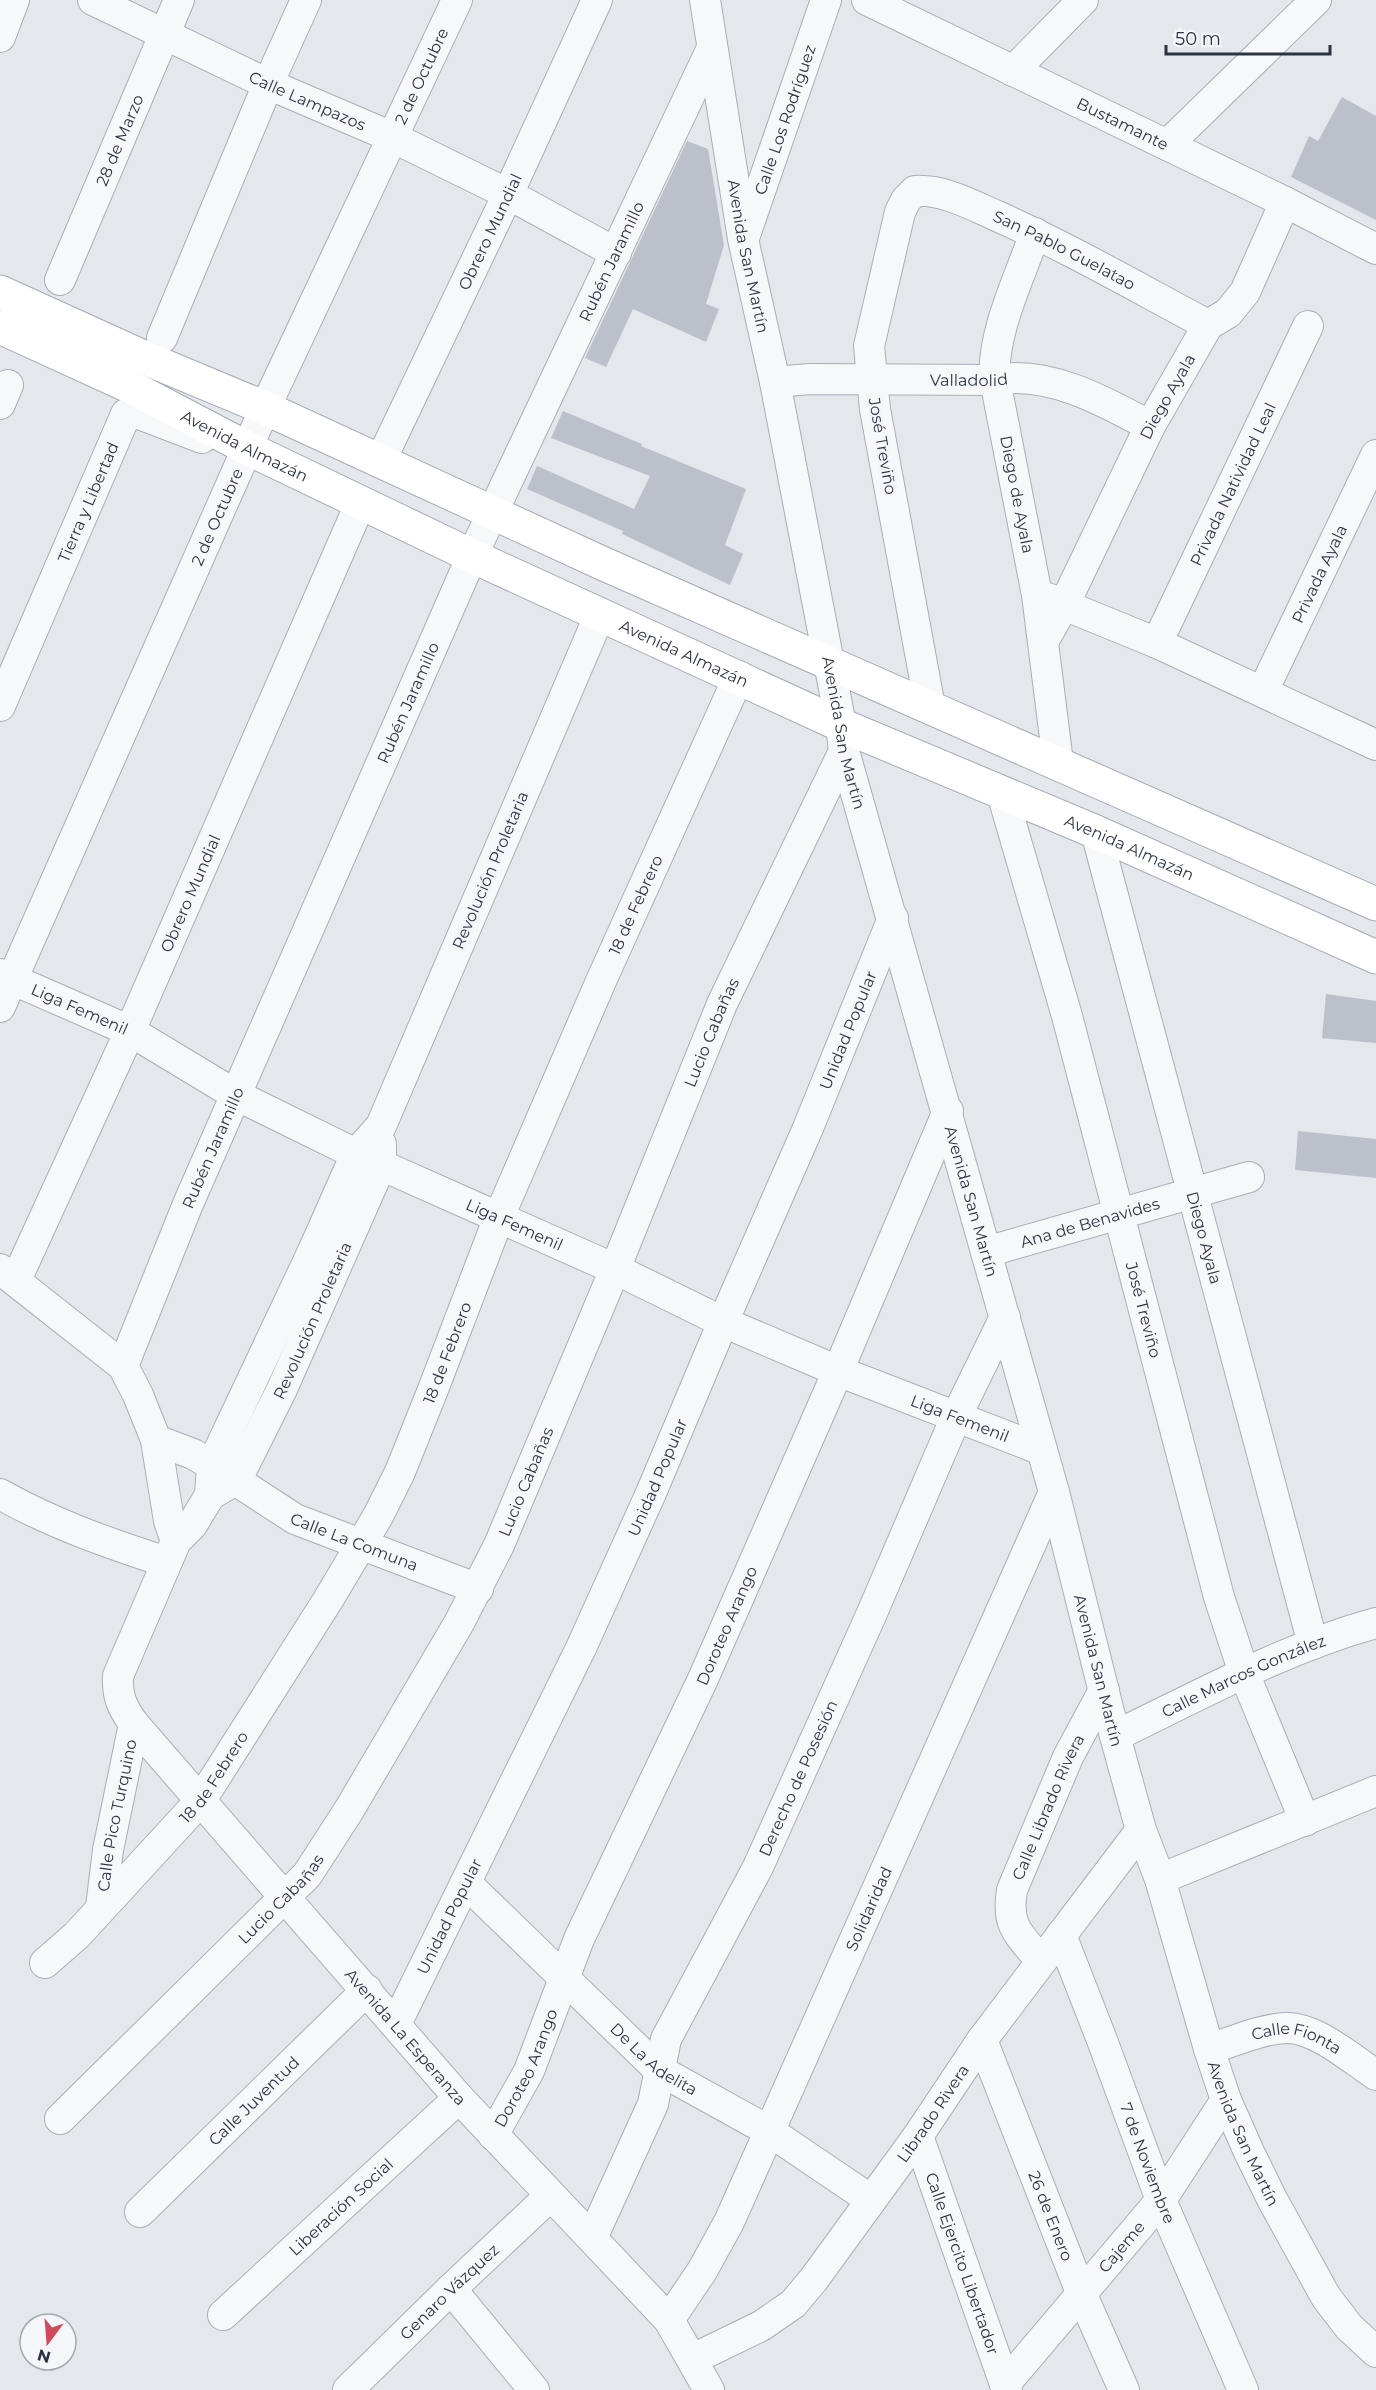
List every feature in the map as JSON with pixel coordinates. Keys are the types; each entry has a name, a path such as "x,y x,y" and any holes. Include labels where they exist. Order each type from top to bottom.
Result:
{"main road":[{"path":"0,292 152,361 265,408 604,564 1376,904"},
{"name":"Avenida Almazán","path":"0,327 129,386 245,451 739,676 843,738 1002,793 1096,832 1376,957"}],"street":[{"path":"0,37 14,0"},
{"name":"Calle Lampazos","path":"93,0 268,84 392,136 508,194 616,253"},
{"name":"28 de Marzo","path":"60,280 179,0"},
{"path":"162,338 268,84 306,0"},
{"name":"2 de Octubre","path":"0,1007 6,977 245,451 457,0"},
{"name":"Obrero Mundial","path":"380,462 508,194 597,0"},
{"name":"Avenida San Martín","path":"705,0 743,239 776,382 843,738 1054,1492 1141,1830 1160,1879 1226,2100 1272,2199 1326,2297 1349,2327 1376,2352"},
{"name":"Calle Los Rodríguez","path":"743,239 826,0"},
{"name":"Bustamante","path":"867,0 1285,202 1376,249"},
{"path":"1013,71 1083,0"},
{"path":"1167,145 1316,0"},
{"name":"Rubén Jaramillo","path":"123,1366 188,1204 472,556 712,48"},
{"name":"San Pablo Guelatao","path":"915,191 948,196 1035,233 1208,325"},
{"name":"José Treviño","path":"915,191 906,200 900,212 869,346 880,442 901,542 930,707"},
{"name":"Diego Ayala","path":"1058,762 1044,640 1051,599 1208,325 1228,313 1245,292 1285,202"},
{"name":"Diego de Ayala","path":"1035,233 998,337 993,364 994,380 1051,599"},
{"name":"Privada Natividad Leal","path":"1157,643 1308,326"},
{"name":"Valladolid","path":"776,382 810,379 994,380 1019,377 1077,391 1110,404 1150,426"},
{"name":"Tierra y Libertad","path":"0,706 126,414 134,412 245,451"},
{"name":"Privada Ayala","path":"1263,691 1376,455"},
{"name":"Obrero Mundial","path":"8,1275 130,1032 360,504"},
{"path":"1051,599 1157,643 1376,745"},
{"name":"Revolución Proletaria","path":"225,1472 282,1389 381,1126 600,614"},
{"name":"18 de Febrero","path":"45,1963 77,1935 201,1800 362,1545 400,1472 499,1217 601,981 739,676"},
{"name":"Lucio Cabañas","path":"60,2119 307,1875 322,1854 478,1589 499,1545 615,1269 722,1004 843,738"},
{"name":"José Treviño","path":"1002,793 1067,1016 1219,1597 1244,1673 1305,1821"},
{"name":"Diego Ayala","path":"1096,832 1194,1193 1312,1644"},
{"name":"Unidad Popular","path":"396,2024 581,1648 651,1493 808,1128 893,918"},
{"name":"Liga Femenil","path":"6,977 130,1032 236,1095 368,1159 615,1269 723,1322 838,1371 1042,1450"},
{"name":"Doroteo Arango","path":"493,2134 529,2071 563,1978 602,1890 703,1679 838,1371 948,1111"},
{"name":"Ana de Benavides","path":"986,1252 1249,1177"},
{"path":"8,1275 123,1366 138,1395 156,1440 169,1521 171,1552"},
{"name":"Derecho de Posesión","path":"592,2238 653,2104 666,2039 758,1867 957,1417 1005,1317"},
{"name":"Calle La Comuna","path":"156,1440 194,1454 295,1519 478,1589"},
{"path":"171,1552 192,1525 225,1472"},
{"name":"Solidaridad","path":"669,2320 702,2271 729,2222 1054,1492"},
{"path":"0,1494 50,1521 98,1540 171,1552"},
{"name":"Avenida La Esperanza","path":"171,1552 118,1676 117,1691 120,1704 134,1724 459,2098 669,2320 709,2390"},
{"name":"Calle Marcos González","path":"1115,1736 1244,1673 1312,1644 1376,1623"},
{"name":"Calle Librado Rivera","path":"1041,1961 1015,1929 1009,1911 1012,1890 1068,1757 1104,1690"},
{"name":"Calle Pico Turquino","path":"101,1907 108,1850 134,1724"},
{"path":"1160,1879 1376,1791"},
{"name":"Librado Rivera","path":"693,2359 761,2326 794,2304 918,2136 982,2040 1141,1830"},
{"name":"De La Adelita","path":"466,1883 659,2070 769,2131 871,2199"},
{"name":"7 de Noviembre","path":"1061,1935 1161,2200 1243,2390"},
{"name":"Calle Juventud","path":"140,2212 367,1990"},
{"name":"Calle Fionta","path":"1209,2049 1274,2029 1299,2029 1316,2037 1376,2075"},
{"name":"26 de Enero","path":"982,2040 1082,2295 1124,2390"},
{"name":"Liberación Social","path":"223,2315 459,2098"},
{"name":"Cajeme","path":"1006,2387 1161,2200 1226,2100"},
{"name":"Calle Ejercito Libertador","path":"918,2136 1006,2387"},
{"name":"Genaro Vázquez","path":"348,2390 550,2196"},
{"path":"451,2289 534,2390"}],"building":[{"path":"1342,97 1376,116 1376,220 1291,177 1309,136 1318,141"},
{"path":"687,141 708,149 724,245 706,304 719,309 706,342 633,309 606,367 585,358"},
{"path":"563,411 746,489 725,545 743,554 730,585 622,534 623,531 527,489 537,466 634,509 650,476 551,438"},
{"path":"1326,994 1376,1001 1376,1043 1322,1038"},
{"path":"1298,1131 1376,1139 1376,1178 1295,1170"}]}
